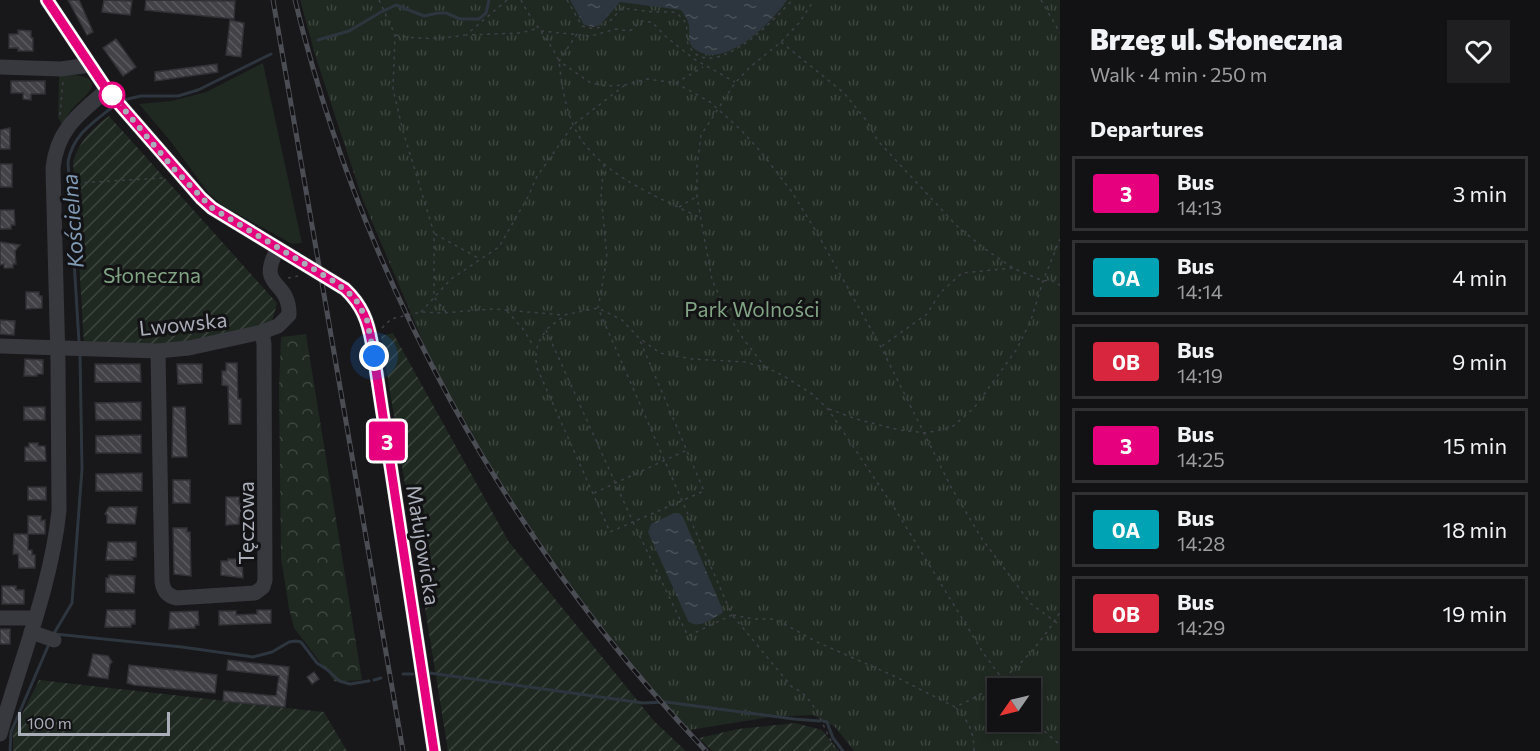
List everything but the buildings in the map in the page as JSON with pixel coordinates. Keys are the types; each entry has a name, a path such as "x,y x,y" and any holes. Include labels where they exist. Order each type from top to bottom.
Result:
{"street":[{"name":"Małujowicka","path":"47,0 115,99 201,198 212,208 335,282 355,298 364,312 370,332 434,751"},
{"path":"0,67 61,69 90,65"},
{"path":"0,734 57,535 72,348 53,168 54,153 58,142 74,119 115,99"},
{"name":"Lwowska","path":"0,346 158,351 209,344 262,332 278,326 288,315 287,300 271,278 269,271 278,248"},
{"name":"Tęczowa","path":"158,351 162,582 164,589 168,595 176,597 255,593 266,580 266,466 262,332"},
{"path":"0,618 33,625 51,639"}],"path":[{"path":"379,0 395,35 393,88 403,131 434,233 434,297 446,312"},
{"path":"466,35 507,0"},
{"path":"521,0 559,61 591,83 606,86 625,85 647,79 676,83 710,102 761,152 792,192 881,347 951,487 982,539 1032,604 1060,625"},
{"path":"567,0 582,26 588,28 597,29 603,26 622,8 673,12 686,23 687,43 692,50 710,57 719,57 732,52 757,35 792,0"},
{"path":"767,368 744,340 730,318 712,280 697,197 697,166 701,135 735,83 750,67 781,42 799,23 814,0"},
{"path":"1041,0 1060,33"},
{"path":"395,35 412,39 437,39 539,30 591,36 616,29 629,31 640,21 652,22 683,51 735,83"},
{"path":"577,34 559,61 564,94 579,138 604,164 625,179 700,217"},
{"path":"781,42 844,93 866,120 878,141 957,226 1013,268 1043,281 1051,280 1060,285"},
{"path":"676,83 705,66"},
{"path":"60,115 63,74"},
{"path":"421,312 451,279 499,247 529,195 536,178 573,125 625,85"},
{"path":"604,164 601,194 607,258 598,308 732,615 792,687 802,691 820,716 823,727 837,751"},
{"path":"76,183 162,178 168,174"},
{"path":"679,207 697,197"},
{"path":"434,233 480,259"},
{"path":"828,409 878,425 926,433 952,427 974,408 1017,349 1031,320 1043,281 1060,239"},
{"path":"881,347 927,314 940,293 962,273 1013,268"},
{"path":"370,332 385,327 391,319 421,312 506,310 564,315 598,308 622,321 639,338 660,353 692,359 745,362 767,368 812,394 828,409 895,509 1002,678"},
{"path":"506,310 523,329 535,348 537,368 610,532 704,491 639,338"},
{"path":"535,348 546,330 564,315"},
{"path":"546,330 633,522 688,636 732,615 754,619 775,619 817,642 894,676 955,707 969,722 974,736 974,751"},
{"path":"593,493 687,450"},
{"path":"1005,678 1025,659 1060,612"},
{"path":"955,707 987,691"},
{"path":"1041,727 1060,745"}],"green space":[{"name":"Park Wolności","path":"300,0 1060,0 1060,751 854,751 835,727 813,715 770,717 690,730 653,693 603,629 526,527 479,452 431,361 362,198 316,58"},
{"path":"263,63 302,243 292,244 225,207 209,194 171,142 139,104 171,101 206,92"},
{"path":"59,76 85,77 90,81 91,89 72,109 62,124 58,118"},
{"name":"Słoneczna","path":"109,116 277,303 272,322 200,342 160,348 84,344 73,161 87,136"},
{"path":"393,333 509,542 654,721 686,751 448,751 381,336"},
{"path":"306,334 362,680 335,682 294,628 281,559 279,389 281,337"},
{"path":"39,680 324,712 347,751 13,751 13,732"},
{"path":"795,723 822,730 839,751 712,751 699,738 738,729"}],"water":[{"path":"570,0 787,0 749,39 737,47 713,55 702,53 692,46 689,39 689,25 681,10 620,2 601,24 594,27 584,25"},
{"path":"674,513 679,513 683,517 723,612 701,624 688,621 648,532 651,524"}],"waterway":[{"name":"Kościelna","path":"318,40 349,31 396,5 424,16 446,13 460,19 479,19 486,13 489,0"},
{"name":"Kościelna","path":"123,100 141,96 178,96 198,90 271,54"},
{"name":"Kościelna","path":"79,342 68,162 74,144 80,136 115,105"},
{"name":"Kościelna","path":"53,635 72,603 82,469 80,353"},
{"path":"55,634 253,657 272,652 289,642 296,641 301,642 317,663 339,681 350,684 369,681"},
{"name":"Kościelna","path":"10,751 11,732 49,644"},
{"path":"430,673 643,703 666,702 820,721"},
{"path":"403,674 413,674"},
{"path":"374,680 381,678"},
{"path":"823,721 827,722 833,738 843,751"}],"railway":[{"path":"273,0 403,751"},
{"path":"295,0 324,104 360,206 402,306 451,402 506,495 567,585 634,670 706,751"}],"bus line":[{"name":"3","path":"47,0 107,90 201,198 212,208 335,282 355,298 364,312 372,344 434,751"}],"route":[{"path":"112,95 174,169 212,208 335,282 355,298 367,320 374,356"}]}
